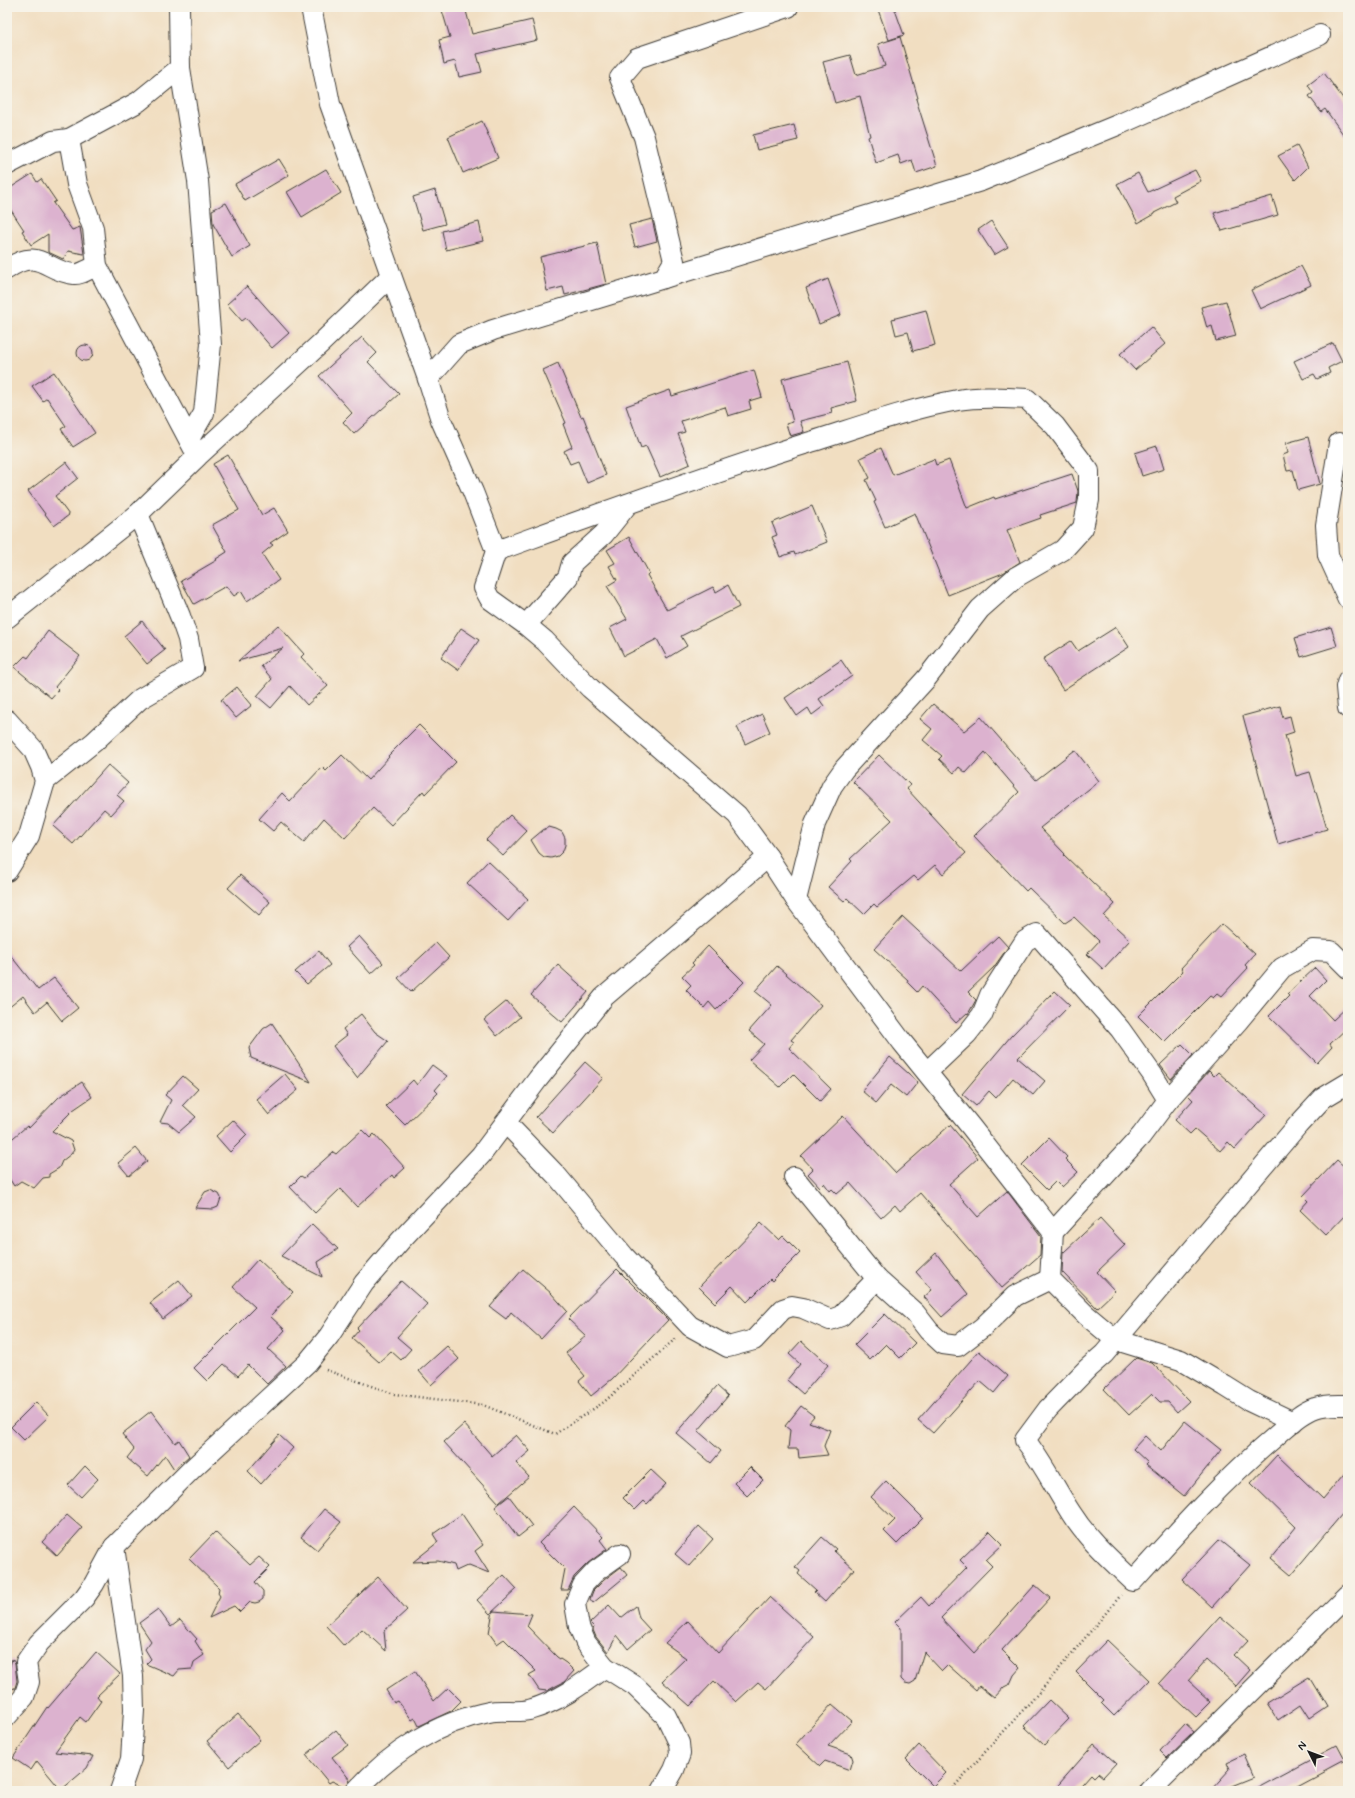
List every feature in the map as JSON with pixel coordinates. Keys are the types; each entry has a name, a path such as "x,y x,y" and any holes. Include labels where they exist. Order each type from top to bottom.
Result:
{"street":[{"path":"179,7 180,68 198,181 211,344 204,413 193,447"},
{"path":"310,7 330,104 441,420 473,492 496,551 484,588 490,599 526,624 545,641 590,688 737,815 768,857 796,900 902,1042 1053,1232"},
{"path":"664,278 674,261 644,137 620,78 637,58 788,7"},
{"path":"428,380 459,344 486,332 981,181 1120,124 1320,36"},
{"path":"7,165 53,141 69,138 138,102 180,68"},
{"path":"69,138 77,184 93,228 97,266 193,447"},
{"path":"7,269 23,261 34,260 42,261 56,269 75,275 97,266"},
{"path":"7,618 138,514 193,447 320,344 391,276"},
{"path":"496,551 628,503 768,456 888,418 959,400 994,398 1027,399 1055,426 1089,471 1089,500 1083,528 1063,550 1016,577 980,609 926,679 844,769 832,786 815,824 796,900"},
{"path":"1339,443 1326,525 1328,555 1348,599"},
{"path":"526,624 568,577 572,563 604,534 628,503"},
{"path":"45,781 94,742 140,698 193,668 188,639 180,616 138,514"},
{"path":"1348,680 1346,687 1348,708"},
{"path":"7,720 33,749 42,767 45,781 29,836 7,871"},
{"path":"7,1716 24,1697 29,1682 26,1662 40,1643 84,1598 94,1584 114,1547 192,1469 307,1363 329,1336 364,1284 401,1240 481,1155 538,1079 604,997 768,857"},
{"path":"927,1072 967,1034 982,1015 990,995 1025,941 1037,934 1120,1029 1152,1074 1168,1100"},
{"path":"1293,1422 1249,1401 1181,1360 1116,1340 1086,1315 1050,1279 1053,1232 1141,1136 1168,1100 1238,1021 1282,968 1313,950 1331,951 1348,968"},
{"path":"1348,1083 1323,1098 1298,1125 1104,1354 1088,1368 1048,1409 1025,1440 1040,1459 1072,1514 1100,1551 1133,1581 1221,1487 1258,1451 1293,1422 1315,1407 1328,1405 1348,1406"},
{"path":"506,1123 557,1176 624,1256 690,1326 728,1347 754,1340 783,1309 792,1306 803,1308 830,1320 841,1316 877,1279"},
{"path":"794,1177 877,1279 915,1313 929,1331 943,1344 958,1346 983,1327 1015,1296 1050,1279"},
{"path":"114,1547 133,1676 134,1710 131,1759 120,1791"},
{"path":"620,1554 596,1570 583,1586 575,1604 579,1627 586,1643 605,1668 635,1686 666,1716 679,1743 680,1754 674,1770 662,1791"},
{"path":"1150,1791 1348,1595"},
{"path":"356,1791 392,1756 442,1727 490,1712 528,1710 567,1695 605,1668"}],"path":[{"path":"307,1363 394,1394 483,1405 555,1434 604,1402 690,1326"},
{"path":"950,1791 1043,1688 1133,1581"}],"building":[{"path":"441,7 465,7 472,34 532,20 537,40 477,54 482,72 459,77 455,61 444,64 439,40 450,37"},
{"path":"877,7 894,7 904,35 889,40"},
{"path":"900,37 918,98 916,99 937,166 916,173 912,160 901,164 898,155 876,163 868,137 870,136 860,96 835,103 823,62 850,55 856,75 885,66 878,44"},
{"path":"1324,73 1348,105 1348,141 1325,109 1321,112 1309,96 1313,93 1308,85"},
{"path":"482,121 498,158 463,173 448,137"},
{"path":"794,125 798,140 757,150 753,135"},
{"path":"1297,146 1308,167 1295,180 1278,156"},
{"path":"279,159 289,175 245,201 235,184"},
{"path":"326,169 341,193 302,217 287,192"},
{"path":"1195,170 1201,181 1173,196 1176,202 1138,223 1117,184 1138,173 1148,192"},
{"path":"32,174 37,182 41,179 56,201 53,203 72,230 80,227 84,254 68,251 63,259 48,252 48,234 31,245 22,231 24,230 7,204 7,190"},
{"path":"435,190 445,224 423,230 413,197"},
{"path":"1272,196 1278,215 1222,231 1214,213"},
{"path":"226,203 250,246 232,257 213,224 212,210"},
{"path":"652,219 657,241 635,247 629,225"},
{"path":"991,221 1008,247 994,255 978,230"},
{"path":"479,222 483,241 446,250 442,231"},
{"path":"597,243 606,284 565,295 563,287 547,291 540,257"},
{"path":"1301,266 1311,285 1260,309 1251,290"},
{"path":"828,279 841,315 819,324 806,288"},
{"path":"247,286 289,333 272,348 246,318 242,321 227,304"},
{"path":"1226,301 1236,336 1216,341 1212,326 1207,328 1201,307"},
{"path":"926,310 935,345 913,351 908,332 896,335 892,319"},
{"path":"1151,327 1165,344 1135,370 1120,354"},
{"path":"362,337 377,353 368,362 399,394 354,434 343,422 352,413 319,376"},
{"path":"1333,343 1342,361 1328,368 1330,373 1317,379 1314,374 1303,379 1294,361"},
{"path":"85,345 91,347 93,353 91,359 85,361 79,359 77,353 79,347"},
{"path":"847,362 857,401 831,408 832,413 800,421 804,432 790,436 786,424 793,422 782,379"},
{"path":"558,363 581,417 583,416 606,475 587,483 578,461 570,464 564,451 572,447 563,424 566,423 543,370"},
{"path":"754,370 762,397 749,401 751,409 728,416 725,407 681,421 685,432 678,434 690,464 660,477 646,446 641,448 626,406 670,390 672,396"},
{"path":"54,372 95,433 73,447 61,429 66,426 47,398 43,401 32,386"},
{"path":"1308,437 1320,484 1298,490 1293,470 1287,471 1283,455 1288,453 1286,443"},
{"path":"1157,446 1164,469 1142,476 1135,453"},
{"path":"881,448 893,475 934,459 936,465 949,460 967,508 994,497 995,499 1072,474 1078,491 1077,503 1040,515 1041,518 1007,530 1020,562 1003,573 948,595 915,513 885,527 874,502 876,501 866,480 870,478 860,458"},
{"path":"228,455 262,515 274,508 288,531 270,543 273,545 262,554 279,580 247,601 241,591 234,596 226,586 194,604 181,581 217,560 216,559 227,552 212,525 239,510 213,464"},
{"path":"66,462 78,478 55,496 69,515 54,526 28,491"},
{"path":"812,506 827,542 795,555 794,552 780,557 772,537 777,535 772,523"},
{"path":"629,537 649,573 647,575 667,610 713,587 716,592 728,585 739,607 681,636 687,646 667,658 657,639 624,656 610,628 627,619 607,586 617,580 609,566 615,563 607,550"},
{"path":"142,621 165,650 147,664 124,636"},
{"path":"278,625 304,654 301,657 328,686 307,705 290,686 271,708 257,696 272,679 261,666 283,648 238,661"},
{"path":"1116,627 1129,647 1063,690 1043,659 1071,641 1078,651"},
{"path":"1331,627 1337,646 1301,657 1295,638"},
{"path":"461,628 479,640 458,670 441,658"},
{"path":"48,631 80,656 55,687 58,690 51,698 14,667 25,656 28,658"},
{"path":"841,660 852,676 819,699 824,706 812,715 808,708 797,716 785,698"},
{"path":"237,687 252,705 236,718 221,700"},
{"path":"933,704 964,731 981,717 1036,780 1075,750 1099,781 1040,828 1065,854 1064,855 1115,904 1104,916 1130,940 1103,969 1087,954 1099,941 1074,917 1065,923 1029,888 1026,891 974,836 1019,792 985,752 966,773 959,767 954,773 939,759 942,756 923,740 932,729 920,719"},
{"path":"1280,706 1283,718 1290,716 1294,732 1285,735 1296,776 1310,772 1327,829 1278,844 1243,716"},
{"path":"762,714 770,732 745,744 737,727"},
{"path":"419,725 456,762 425,794 423,791 391,825 373,808 345,838 324,818 304,842 281,822 273,831 259,819 282,793 290,801 322,767 326,771 342,755 368,780 389,757 388,756"},
{"path":"879,755 910,785 907,789 966,853 943,874 935,865 918,880 914,876 877,907 874,904 864,914 847,898 844,901 828,887 852,861 850,859 892,820 853,782"},
{"path":"108,765 128,783 117,795 124,801 111,815 104,809 73,844 53,826"},
{"path":"510,815 527,831 503,856 486,840"},
{"path":"549,827 562,832 565,838 563,851 558,856 551,858 544,857 539,853 531,840"},
{"path":"488,861 528,899 508,921 467,883"},
{"path":"240,875 270,902 259,915 228,888"},
{"path":"903,917 961,971 998,936 1008,947 994,967 968,992 976,1000 968,1014 967,1013 956,1023 922,986 917,992 907,982 908,980 874,949"},
{"path":"1222,924 1255,954 1245,965 1248,968 1221,997 1217,994 1213,998 1210,996 1164,1042 1138,1016 1183,971 1181,968"},
{"path":"359,936 383,963 371,974 347,947"},
{"path":"436,943 449,957 411,992 398,978"},
{"path":"708,946 744,982 716,1010 709,1002 704,1008 686,990 691,985 682,976 694,965 692,963"},
{"path":"7,951 38,990 54,978 78,1008 62,1021 47,1002 35,1012 23,996 7,1009"},
{"path":"319,951 330,965 307,984 295,972"},
{"path":"558,965 588,992 562,1022 531,995"},
{"path":"777,966 821,1005 791,1040 794,1042 789,1048 831,1089 820,1101 793,1074 780,1087 749,1060 764,1044 749,1031 772,1005 755,991"},
{"path":"1315,968 1326,980 1310,996 1333,1020 1348,1006 1348,1027 1330,1044 1332,1047 1317,1063 1269,1016 1289,996 1287,994"},
{"path":"1055,991 1070,1005 1018,1058 1045,1081 1033,1095 1013,1078 996,1098 989,1091 976,1106 962,1094 1011,1036"},
{"path":"507,1001 520,1017 497,1036 484,1020"},
{"path":"361,1014 375,1032 388,1041 357,1078 333,1046 347,1035 343,1029"},
{"path":"272,1023 311,1082 251,1058 249,1048 263,1029"},
{"path":"1182,1044 1193,1055 1171,1079 1160,1065"},
{"path":"890,1057 918,1082 906,1097 891,1085 876,1103 862,1091"},
{"path":"585,1062 603,1078 553,1133 536,1117"},
{"path":"432,1065 447,1076 435,1090 438,1093 405,1125 386,1106 413,1080 417,1085"},
{"path":"1209,1071 1214,1076 1218,1072 1266,1115 1235,1149 1228,1142 1220,1151 1195,1129 1190,1134 1175,1120 1193,1100 1188,1095"},
{"path":"285,1074 298,1090 269,1115 256,1099"},
{"path":"183,1076 198,1089 183,1105 196,1117 179,1132 168,1123 160,1122 171,1100 165,1095"},
{"path":"82,1082 92,1097 73,1110 52,1131 71,1141 74,1150 62,1161 59,1168 49,1174 49,1177 43,1178 34,1188 21,1181 14,1186 7,1175 7,1143 27,1126 29,1128 59,1097"},
{"path":"843,1116 896,1173 950,1125 978,1158 949,1184 978,1217 1007,1191 1041,1236 1040,1255 1002,1288 920,1193 900,1211 895,1205 881,1218 850,1183 837,1194 832,1189 830,1191 824,1183 820,1187 808,1174 813,1169 801,1156"},
{"path":"233,1120 247,1135 230,1152 216,1136"},
{"path":"362,1130 370,1138 374,1134 405,1168 394,1178 392,1175 357,1207 340,1189 315,1213 290,1187 301,1176 304,1178 333,1152 336,1154"},
{"path":"1049,1138 1067,1157 1065,1159 1078,1172 1062,1187 1056,1181 1047,1190 1022,1165"},
{"path":"136,1148 147,1161 129,1176 118,1163"},
{"path":"1337,1160 1348,1170 1348,1212 1326,1235 1300,1210 1308,1201 1303,1196"},
{"path":"210,1190 219,1194 221,1198 218,1207 213,1209 195,1208 205,1192"},
{"path":"1100,1218 1125,1245 1097,1272 1115,1291 1097,1308 1062,1272 1063,1251 1064,1252"},
{"path":"761,1223 779,1240 783,1236 800,1253 772,1281 770,1279 747,1302 732,1286 715,1303 699,1287"},
{"path":"312,1224 338,1249 318,1262 322,1277 281,1256"},
{"path":"936,1253 968,1294 942,1317 924,1297 932,1290 916,1272"},
{"path":"258,1259 293,1292 270,1316 285,1330 268,1349 286,1366 267,1384 248,1365 238,1376 224,1364 207,1381 194,1368 255,1307 233,1287"},
{"path":"523,1269 551,1293 567,1311 541,1339 511,1312 506,1319 490,1307"},
{"path":"617,1269 668,1320 612,1379 591,1396 579,1381 585,1376 566,1353 586,1336 568,1319"},
{"path":"179,1280 192,1296 163,1319 150,1303"},
{"path":"401,1281 427,1304 397,1337 411,1349 401,1360 391,1351 379,1362 352,1338 359,1330 357,1328"},
{"path":"885,1314 915,1343 900,1358 886,1344 870,1360 854,1345"},
{"path":"801,1341 828,1365 803,1394 787,1380 800,1364 789,1354"},
{"path":"447,1346 459,1359 431,1385 419,1371"},
{"path":"979,1351 1008,1376 994,1393 980,1381 933,1433 918,1420"},
{"path":"1136,1358 1152,1363 1189,1401 1177,1412 1168,1402 1160,1402 1152,1394 1129,1415 1104,1389"},
{"path":"717,1386 728,1396 698,1431 721,1451 711,1463 676,1433"},
{"path":"36,1402 49,1416 24,1440 11,1427"},
{"path":"801,1406 814,1416 809,1422 830,1430 824,1446 828,1455 799,1458 798,1449 788,1449 790,1430 785,1426"},
{"path":"151,1411 175,1443 179,1440 189,1456 174,1469 165,1455 148,1476 127,1458 134,1449 122,1434"},
{"path":"1185,1421 1221,1450 1184,1496 1146,1465 1148,1463 1133,1449 1145,1436 1161,1451"},
{"path":"464,1424 492,1456 516,1435 530,1451 516,1463 529,1477 499,1503 444,1442"},
{"path":"279,1435 293,1448 261,1484 248,1471"},
{"path":"1277,1455 1323,1499 1348,1469 1348,1507 1291,1575 1271,1558 1296,1527 1251,1483"},
{"path":"85,1466 98,1479 81,1497 68,1485"},
{"path":"750,1467 763,1480 747,1496 734,1483"},
{"path":"651,1470 666,1484 647,1504 644,1501 635,1510 623,1498"},
{"path":"886,1481 923,1518 897,1544 884,1531 895,1520 871,1497"},
{"path":"509,1496 532,1526 518,1537 495,1507"},
{"path":"574,1507 603,1537 600,1540 607,1549 588,1563 574,1577 568,1590 561,1590 565,1569 539,1543"},
{"path":"324,1509 341,1522 317,1550 301,1537"},
{"path":"462,1514 483,1545 475,1551 489,1573 469,1565 456,1571 454,1565 438,1561 413,1562 438,1542 433,1534"},
{"path":"67,1515 82,1528 57,1556 42,1542"},
{"path":"699,1526 713,1539 689,1566 675,1554"},
{"path":"990,1531 1003,1544 986,1560 992,1566 941,1618 974,1653 1035,1585 1050,1598 1002,1650 1020,1668 1014,1675 1010,1684 1004,1687 994,1698 979,1686 976,1690 948,1665 942,1671 924,1652 915,1681 910,1684 905,1683 901,1679 901,1628 895,1622 921,1597 929,1606 967,1567 960,1560"},
{"path":"215,1532 250,1565 259,1557 270,1567 255,1582 263,1591 263,1599 255,1603 250,1602 240,1612 234,1606 209,1618 220,1596 218,1593 219,1588 189,1559"},
{"path":"822,1537 836,1549 834,1551 854,1569 825,1602 814,1592 816,1590 798,1574 800,1571 795,1567"},
{"path":"1219,1540 1250,1565 1212,1607 1182,1579"},
{"path":"621,1567 627,1575 593,1603 590,1599 593,1591"},
{"path":"504,1575 517,1589 490,1614 477,1600"},
{"path":"378,1577 407,1610 384,1631 386,1651 362,1629 344,1646 326,1626"},
{"path":"770,1597 814,1637 766,1689 758,1682 736,1702 714,1681 690,1706 662,1681 686,1658 665,1643 688,1621 718,1653"},
{"path":"609,1605 621,1618 636,1606 639,1618 650,1630 628,1649 617,1635 608,1652 596,1637 593,1630 594,1627 590,1623"},
{"path":"158,1609 171,1627 180,1620 197,1639 195,1641 204,1655 194,1662 192,1669 179,1670 174,1676 146,1664 151,1659 145,1649 151,1641 139,1623"},
{"path":"493,1611 532,1614 527,1626 557,1657 574,1671 564,1682 547,1691 539,1690 529,1675 536,1671 504,1639 497,1644 489,1633"},
{"path":"1220,1616 1248,1640 1234,1655 1250,1670 1236,1686 1207,1659 1188,1681 1211,1702 1196,1717 1159,1683"},
{"path":"1107,1640 1149,1680 1114,1716 1101,1703 1104,1700 1076,1672"},
{"path":"96,1652 120,1674 97,1696 101,1701 86,1722 80,1717 55,1752 93,1756 87,1768 61,1790 37,1761 31,1770 13,1758 47,1707 48,1708"},
{"path":"12,1659 15,1663 17,1681 15,1688 7,1690 7,1677"},
{"path":"415,1671 434,1701 448,1688 461,1701 451,1711 419,1726 415,1718 412,1720 398,1701 394,1703 386,1690"},
{"path":"1309,1677 1327,1707 1309,1719 1300,1705 1278,1720 1267,1703"},
{"path":"1049,1700 1069,1719 1044,1745 1024,1726"},
{"path":"832,1704 852,1721 828,1746 851,1754 853,1760 850,1770 825,1761 820,1766 796,1744"},
{"path":"238,1714 260,1740 229,1767 207,1741"},
{"path":"1185,1724 1194,1732 1167,1758 1160,1751"},
{"path":"336,1730 348,1745 332,1757 350,1780 345,1787 332,1781 329,1783 306,1755"},
{"path":"1094,1744 1116,1763 1103,1777 1098,1773 1094,1777 1091,1774 1076,1791 1053,1791"},
{"path":"919,1745 946,1773 933,1786 906,1759"},
{"path":"1336,1746 1344,1761 1288,1791 1252,1791"},
{"path":"1244,1754 1254,1777 1219,1791 1210,1791 1230,1769 1227,1762"}]}
